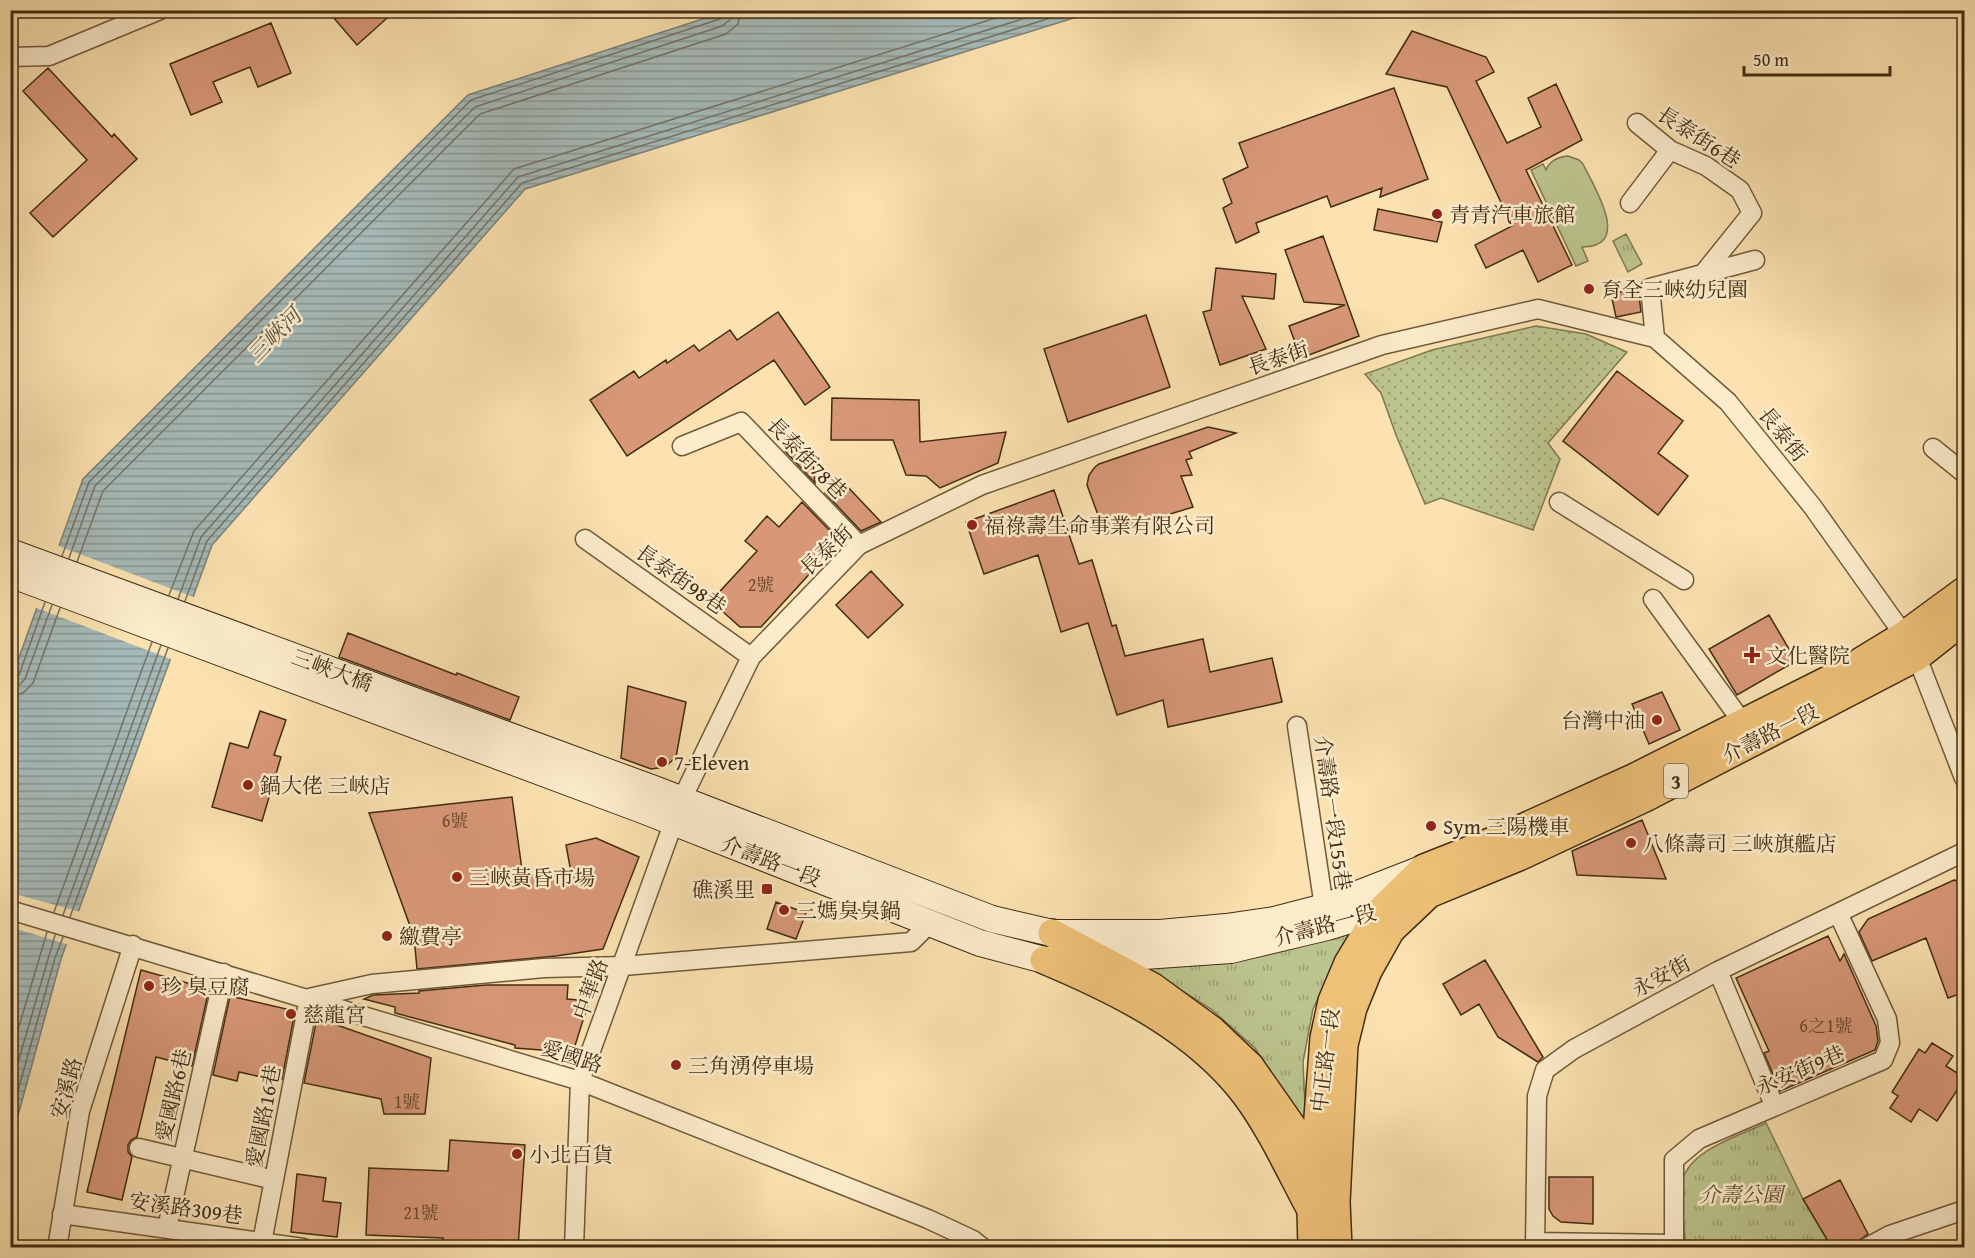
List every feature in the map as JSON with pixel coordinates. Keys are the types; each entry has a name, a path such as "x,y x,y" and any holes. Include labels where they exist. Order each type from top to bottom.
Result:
{"main road":[{"name":"三峽大橋","path":"10,552 294,668 649,800"},
{"name":"三峽大橋","path":"10,574 294,668"},
{"name":"介壽路一段","path":"677,811 992,919 1052,933 1160,933 1274,920 1521,856 1645,798 1910,646 1965,591"},
{"name":"介壽路一段","path":"1427,881 1500,838 1633,778 1840,674 1910,646 1965,620"},
{"name":"介壽路一段","path":"649,800 930,923 980,943 1044,960 1100,959 1231,950 1379,912"},
{"name":"中正路一段","path":"1312,1248 1311,1210 1324,1038 1332,1001 1362,936 1379,912 1427,881"},
{"name":"中正路一段","path":"1338,1248 1336,1202 1344,1045 1353,1008 1368,971 1391,930 1427,881"},
{"path":"1052,933 1153,987 1212,1030 1250,1066 1282,1110 1336,1202"},
{"path":"1044,960 1105,986 1133,1001 1204,1051 1245,1094 1311,1210"}],"street":[{"path":"10,57 49,56 160,10"},
{"name":"長泰街6巷","path":"1637,123 1670,150 1706,166 1740,190 1752,213 1703,274"},
{"path":"1630,202 1670,150"},
{"path":"1655,338 1650,288 1755,261"},
{"name":"長泰街","path":"677,811 752,657 859,545 982,485 1382,345 1538,309 1655,338 1728,402 1812,506 1910,646 1965,778"},
{"name":"長泰街78巷","path":"682,446 741,422 859,545"},
{"path":"1933,448 1965,473"},
{"path":"1559,502 1684,580"},
{"name":"長泰街98巷","path":"585,538 752,657"},
{"path":"1653,599 1743,723"},
{"name":"介壽路一段155巷","path":"1297,726 1324,907"},
{"name":"中華路","path":"574,1248 580,1081 677,811"},
{"name":"永安街","path":"1535,1245 1537,1096 1545,1070 1574,1049 1718,971 1965,852"},
{"name":"愛國路","path":"10,910 133,945 580,1081 928,1220 973,1240 983,1248"},
{"name":"永安街9巷","path":"1674,1246 1674,1160 1699,1139 1883,1060 1890,1043 1887,1019 1838,913"},
{"path":"309,998 372,984 544,968 623,966 911,942 930,923"},
{"name":"安溪路","path":"57,1248 80,1111 133,945"},
{"path":"1718,971 1774,1106"},
{"name":"愛國路6巷","path":"166,1228 224,973"},
{"name":"愛國路16巷","path":"262,1242 309,998"},
{"path":"139,1148 274,1180"},
{"path":"1866,1248 1890,1235 1965,1210"},
{"name":"安溪路309巷","path":"62,1214 303,1248"},
{"path":"1535,1245 1674,1246"}],"green space":[{"path":"1568,156 1583,164 1601,200 1608,227 1605,237 1597,244 1582,247 1588,261 1576,266 1531,170 1543,164 1546,170 1555,160"},
{"path":"1626,234 1642,264 1628,272 1613,241"},
{"path":"1536,326 1586,334 1627,352 1548,443 1560,459 1533,530 1441,498 1425,504 1381,393 1365,374 1432,350"},
{"path":"1351,930 1313,1009 1303,1062 1306,1130 1255,1048 1211,1009 1143,966"},
{"name":"介壽公園","path":"1766,1123 1803,1199 1832,1247 1686,1247 1681,1188 1687,1171 1694,1161 1716,1145"}],"water":[{"name":"三峽河","path":"727,11 1096,11 525,189 212,545 61,959 11,1141 11,680 83,479 468,95"}],"pier":[{"path":"56,545 196,598 173,660 34,607"},
{"path":"11,893 81,912 69,945 10,927"}],"building":[{"path":"327,10 396,10 357,45"},
{"path":"271,23 291,73 258,87 250,67 213,82 222,102 191,115 170,64"},
{"path":"1412,31 1486,57 1494,72 1476,81 1507,143 1541,127 1528,98 1556,84 1582,140 1526,170 1572,265 1538,282 1523,250 1486,268 1475,245 1512,226 1447,87 1386,74"},
{"path":"48,68 112,137 114,134 137,159 53,237 30,213 87,160 23,91"},
{"path":"1394,88 1428,179 1380,197 1382,188 1331,207 1327,196 1256,223 1259,232 1236,243 1223,208 1232,203 1223,179 1248,167 1239,143"},
{"path":"1378,209 1442,222 1437,242 1374,230"},
{"path":"1323,236 1359,336 1301,358 1289,326 1345,305 1304,302 1285,250"},
{"path":"1216,268 1276,274 1274,299 1242,296 1266,349 1220,365 1203,312 1211,310"},
{"path":"1638,288 1641,312 1616,317 1611,294"},
{"path":"778,312 830,387 805,405 774,360 627,456 590,400 634,371 639,378 694,345 699,351 730,330 737,340"},
{"path":"1146,315 1170,387 1068,422 1044,349"},
{"path":"1617,371 1683,421 1658,453 1688,476 1658,515 1563,441"},
{"path":"832,398 919,400 920,442 1006,432 998,463 940,488 926,476 906,475 893,440 831,440"},
{"path":"1208,427 1236,433 1189,452 1192,458 1186,460 1192,475 1181,476 1193,507 1105,534 1087,485 1089,475 1095,467"},
{"path":"792,445 812,451 815,483 785,451"},
{"path":"844,483 881,522 861,531 825,493"},
{"path":"1054,490 1079,564 1092,560 1112,626 1116,625 1125,656 1203,639 1210,672 1272,658 1282,702 1168,727 1163,700 1117,715 1088,623 1061,632 1038,555 984,574 966,522"},
{"path":"802,502 833,534 835,546 761,627 740,627 711,601 757,551 745,541 767,516 779,527"},
{"path":"871,571 903,605 868,638 836,605"},
{"name":"文化醫院","path":"1769,615 1796,661 1737,695 1709,649"},
{"path":"348,633 519,697 510,720 339,657"},
{"path":"628,686 686,702 676,757 665,767 651,769 621,758"},
{"path":"1662,692 1680,730 1649,744 1632,704"},
{"path":"260,711 286,720 274,755 281,757 262,821 212,807 230,743 248,748"},
{"name":"三峽黃昏市場","path":"512,797 523,877 571,872 566,845 596,838 639,857 603,949 556,956 417,969 414,937 369,813"},
{"path":"1642,820 1666,879 1577,875 1572,851"},
{"path":"1954,880 1965,883 1965,992 1948,998 1926,938 1872,961 1859,932 1868,919"},
{"path":"776,902 806,913 796,939 767,929"},
{"path":"1828,936 1840,961 1844,954 1876,1026 1878,1041 1875,1050 1780,1091 1764,1053 1769,1051 1736,978"},
{"path":"1485,960 1543,1057 1538,1062 1498,1037 1479,1004 1461,1015 1443,984"},
{"path":"141,970 209,989 192,1066 156,1057 137,1137 128,1145 128,1152 132,1157 122,1200 87,1192"},
{"path":"486,985 568,985 567,999 589,1001 574,1049 554,1045 554,1051 515,1048 515,1045 395,1013 395,1007 364,999 373,995 419,993 419,991"},
{"path":"230,996 295,1011 282,1079 279,1078 279,1081 239,1072 237,1081 213,1075"},
{"path":"317,1018 431,1058 425,1114 384,1114 381,1099 304,1083"},
{"path":"1932,1043 1953,1056 1946,1066 1965,1078 1937,1121 1919,1109 1911,1122 1890,1108 1898,1096 1892,1092 1919,1049 1925,1053"},
{"path":"450,1140 525,1145 518,1248 442,1248 443,1238 366,1235 369,1168 448,1171"},
{"path":"297,1174 326,1178 323,1201 341,1203 337,1237 291,1232"},
{"path":"1549,1177 1593,1177 1593,1224 1561,1222 1553,1216 1549,1209"},
{"path":"1840,1180 1868,1234 1857,1242 1855,1248 1832,1248 1803,1199"}],"place":[{"name":"青青汽車旅館","path":"1437,214"},
{"name":"育全三峽幼兒園","path":"1589,289"},
{"name":"福祿壽生命事業有限公司","path":"972,525"},
{"name":"文化醫院","path":"1752,655"},
{"name":"台灣中油","path":"1657,720"},
{"name":"7-Eleven","path":"662,762"},
{"name":"鍋大佬 三峽店","path":"248,785"},
{"name":"Sym 三陽機車","path":"1431,826"},
{"name":"八條壽司 三峽旗艦店","path":"1631,843"},
{"name":"三峽黃昏市場","path":"457,877"},
{"name":"礁溪里","path":"767,889"},
{"name":"三媽臭臭鍋","path":"784,910"},
{"name":"繳費亭","path":"387,936"},
{"name":"珍 臭豆腐","path":"149,986"},
{"name":"慈龍宮","path":"291,1014"},
{"name":"三角湧停車場","path":"676,1065"},
{"name":"小北百貨","path":"517,1154"}]}
